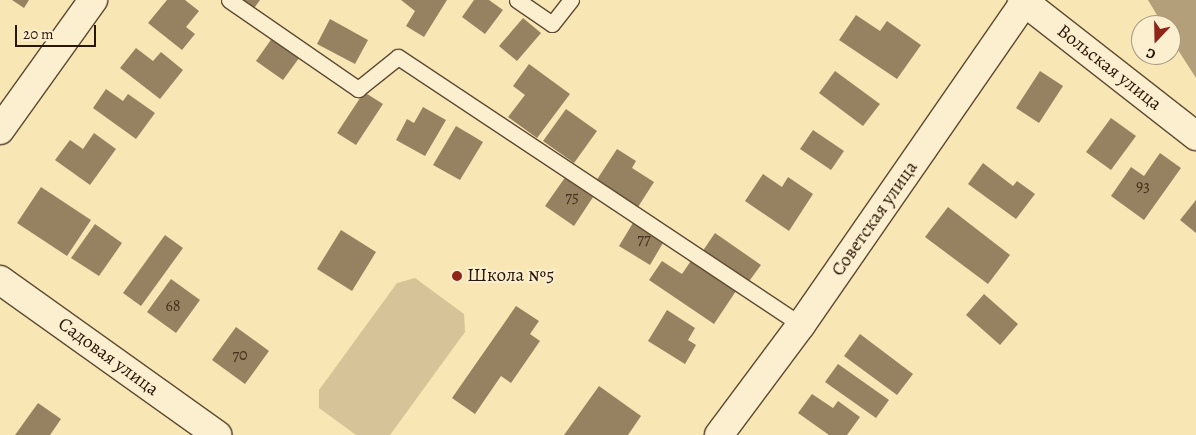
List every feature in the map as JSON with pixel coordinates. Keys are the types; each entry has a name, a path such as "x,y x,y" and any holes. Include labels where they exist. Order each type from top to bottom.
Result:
{"street":[{"path":"0,130 93,0"},
{"name":"Советская улица","path":"719,435 802,325 1024,1"},
{"name":"Вольская улица","path":"1024,1 1196,136"},
{"name":"Садовая улица","path":"0,280 217,435"}],"lane":[{"path":"229,0 358,89 398,57 802,325"},
{"path":"517,0 552,24 571,0"}],"shaded area":[{"path":"1148,0 1196,0 1196,78 1181,55 1181,15 1157,15"},
{"path":"415,278 464,314 465,332 390,435 356,435 319,408 319,390 397,283"}],"building":[{"path":"12,0 29,0 24,8"},
{"path":"167,0 185,0 199,11 186,27 195,34 182,50 148,23"},
{"path":"230,0 260,0 249,15"},
{"path":"401,0 447,0 424,37 406,26 415,11"},
{"path":"474,0 489,0 503,10 485,34 462,17"},
{"path":"856,15 880,31 887,21 921,45 897,79 839,40"},
{"path":"523,18 541,33 517,61 499,46"},
{"path":"330,19 368,40 355,64 317,44"},
{"path":"275,34 302,54 283,80 256,61"},
{"path":"136,48 153,61 161,52 183,70 160,99 120,68"},
{"path":"529,64 570,94 537,138 508,117 525,95 513,86"},
{"path":"835,71 880,104 863,126 819,93"},
{"path":"1040,71 1063,86 1039,123 1016,108"},
{"path":"106,89 123,101 128,94 155,113 136,139 93,108"},
{"path":"364,92 383,104 356,145 337,133"},
{"path":"423,107 446,120 425,156 396,140 407,119 414,123"},
{"path":"566,109 597,131 574,163 543,141"},
{"path":"1111,118 1136,136 1111,170 1086,152"},
{"path":"456,126 483,142 460,180 433,165"},
{"path":"813,130 844,151 831,170 800,149"},
{"path":"94,133 116,149 90,185 55,160 70,140 83,149"},
{"path":"617,149 636,161 632,168 654,182 638,207 596,181"},
{"path":"1160,153 1181,168 1144,220 1111,196 1131,167 1144,176"},
{"path":"983,163 1013,186 1017,181 1035,194 1016,219 968,184"},
{"path":"571,169 599,188 574,226 545,206"},
{"path":"763,174 782,187 788,177 813,194 789,231 745,201"},
{"path":"41,187 91,220 67,256 17,223"},
{"path":"1196,200 1196,233 1180,220"},
{"path":"948,207 1010,255 988,284 925,237"},
{"path":"639,213 670,231 650,265 619,246"},
{"path":"95,224 122,243 99,276 71,258"},
{"path":"341,230 376,252 352,291 317,269"},
{"path":"715,233 761,265 747,284 702,252"},
{"path":"165,235 183,248 141,306 123,293"},
{"path":"697,252 742,282 714,324 649,280 662,261 682,274"},
{"path":"171,279 200,300 176,333 147,312"},
{"path":"984,294 1018,324 1000,345 966,315"},
{"path":"516,306 539,321 530,334 540,341 511,383 501,376 475,414 452,398"},
{"path":"667,310 695,328 688,340 696,345 685,364 648,341"},
{"path":"236,327 269,351 245,384 212,360"},
{"path":"860,334 913,374 897,395 844,356"},
{"path":"838,364 889,400 876,418 825,382"},
{"path":"599,386 641,416 628,435 564,435"},
{"path":"812,394 833,408 838,401 860,417 847,435 829,435 798,413"},
{"path":"38,403 61,419 50,435 15,435"}],"place":[{"name":"Школа №5","path":"457,276"}]}
